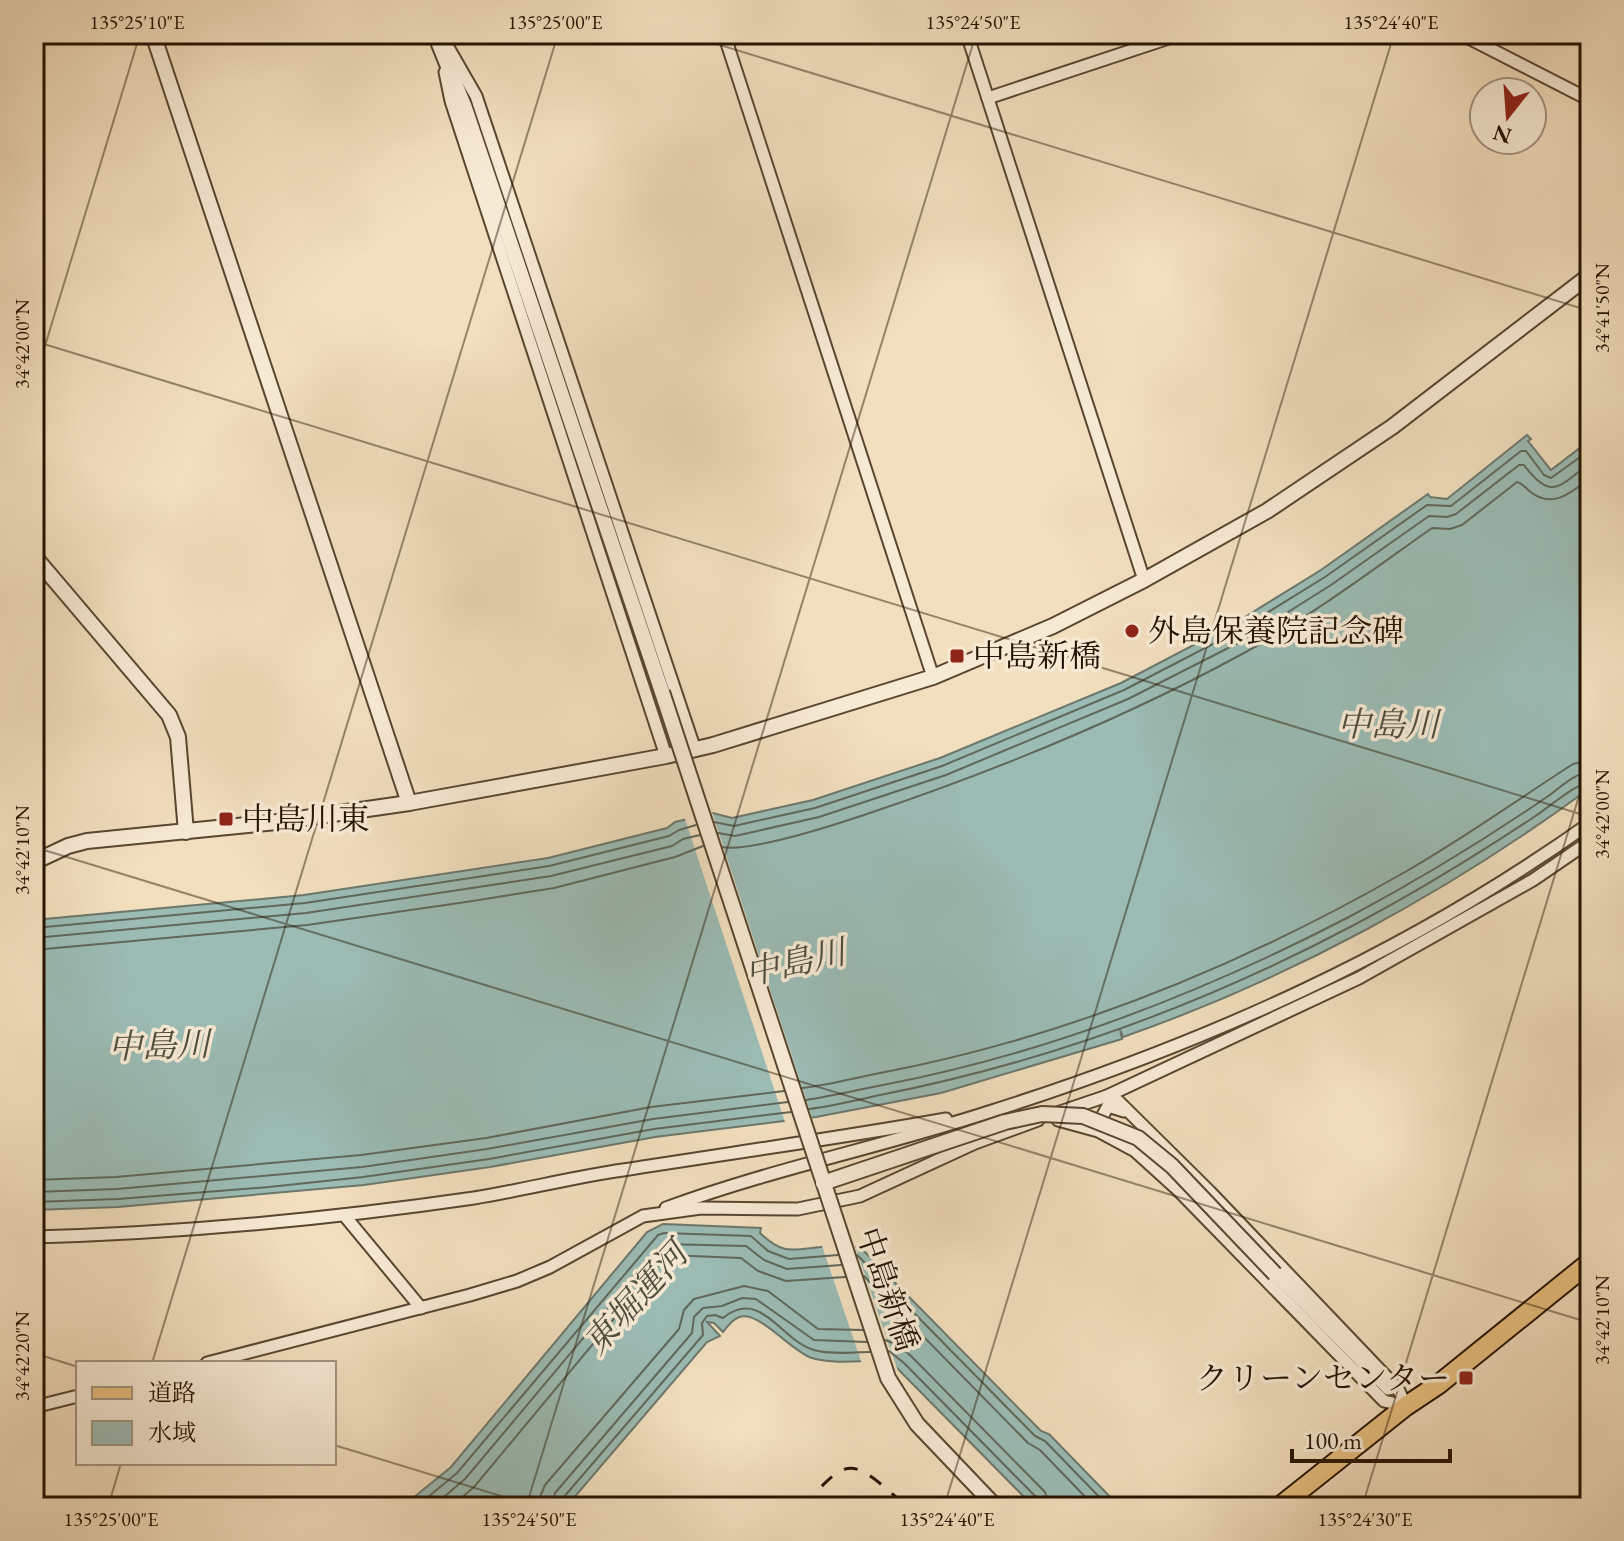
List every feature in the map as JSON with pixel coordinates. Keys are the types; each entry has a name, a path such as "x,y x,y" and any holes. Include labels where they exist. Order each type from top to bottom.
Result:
{"main road":[{"path":"1279,1507 1590,1262"}],"street":[{"path":"153,34 409,803"},
{"name":"中島新橋","path":"435,34 445,45 756,972 888,1378 917,1424 996,1507"},
{"path":"724,34 933,677"},
{"path":"967,34 1144,580"},
{"path":"988,98 1181,34"},
{"path":"1461,34 1590,100"},
{"path":"445,45 451,101 666,756"},
{"path":"445,45 476,96 695,750"},
{"path":"34,862 87,841 277,822 409,803 666,756 695,750 933,677 1053,626 1144,580 1267,511 1392,427 1590,275"},
{"path":"34,556 169,715 178,737 186,832"},
{"path":"215,1361 517,1281 550,1267 643,1216 695,1197 994,1111 1161,1053 1263,1011 1371,957 1448,915 1590,823"},
{"path":"643,1216 701,1208 798,1209 860,1196 975,1143 1107,1096 1359,978 1533,880 1590,841"},
{"path":"1107,1096 1118,1101 1140,1122 1398,1389 1406,1406"},
{"path":"1115,1139 1102,1123 1108,1106 1119,1108 1140,1122"},
{"path":"34,1237 104,1235 344,1215 478,1197 621,1170 785,1147 994,1111"},
{"path":"823,1183 1005,1122 1042,1114 1083,1116 1112,1126 1138,1138 1172,1166 1406,1406"},
{"path":"1037,1121 1068,1121 1115,1139 1135,1151 1178,1190 1384,1401 1406,1406"},
{"path":"344,1215 421,1308"},
{"path":"34,1407 76,1396"}],"water":[{"name":"中島川","path":"1527,435 1531,439 1528,441 1551,470 1590,440 1590,788 1481,863 1366,930 1185,1014 1123,1037 1120,1030 1122,1039 941,1093 816,1117 655,1137 490,1167 364,1185 118,1207 34,1210 34,920 304,895 548,858 713,813 732,818 813,800 940,758 1121,683 1232,625 1321,570 1428,494 1447,499"},
{"name":"東堀運河","path":"663,1224 761,1228 760,1233 768,1240 788,1249 860,1247 1120,1507 1034,1507 889,1360 840,1362 812,1358 764,1324 745,1316 735,1319 723,1332 714,1323 707,1322 720,1336 707,1342 566,1507 402,1507 451,1467 647,1232"}],"pier":[{"path":"711,809 813,1121 786,1125 684,816"},
{"path":"821,1243 854,1243 899,1374 883,1362 862,1364"}],"railway":[{"path":"803,1507 831,1478 851,1468 872,1477 903,1503"}],"place":[{"name":"外島保養院記念碑","path":"1132,631"},
{"name":"中島新橋","path":"957,656"},
{"name":"中島川東","path":"226,819"},
{"name":"クリーンセンター","path":"1466,1378"}]}
